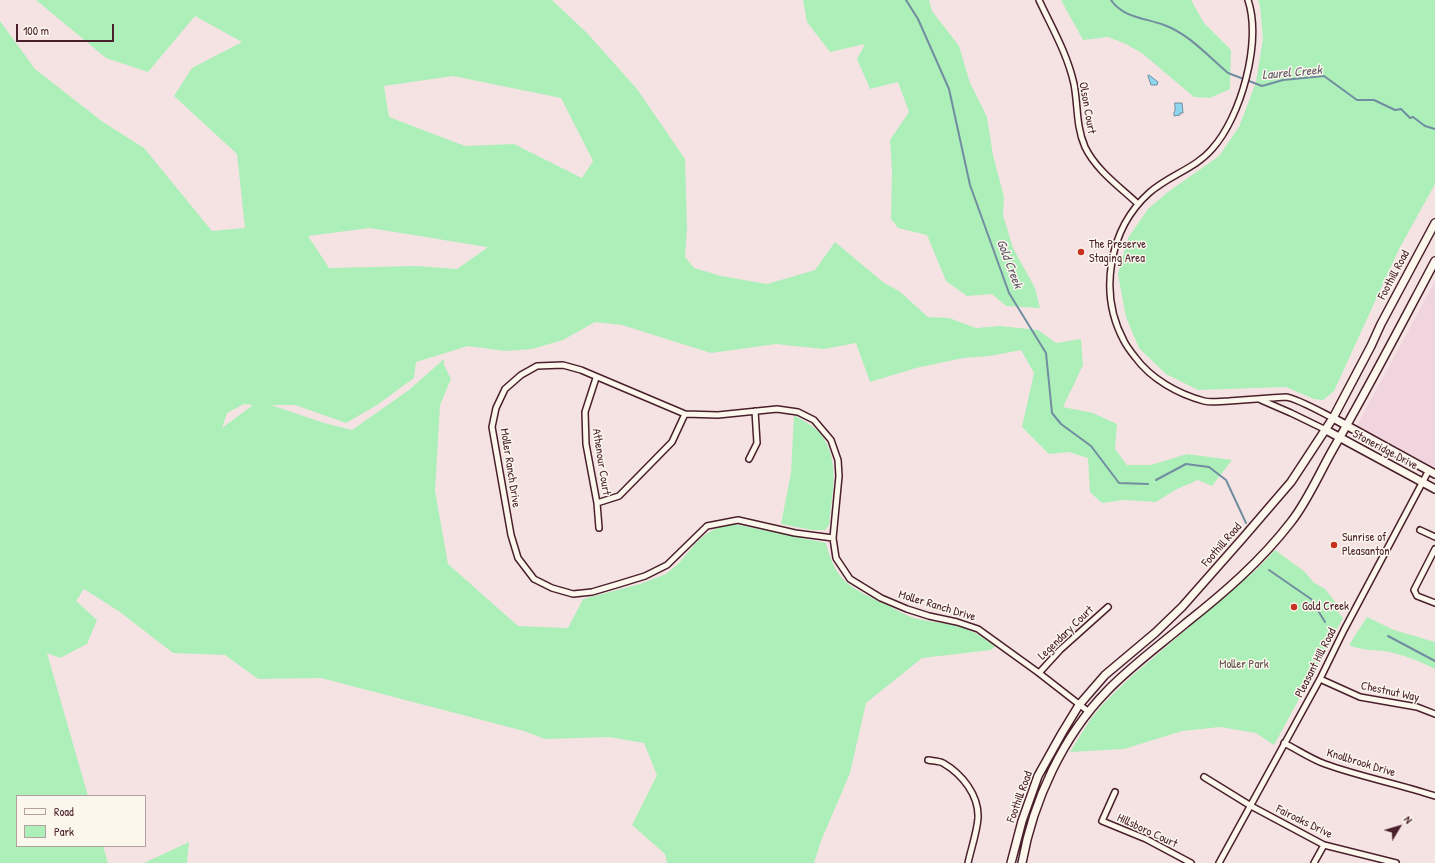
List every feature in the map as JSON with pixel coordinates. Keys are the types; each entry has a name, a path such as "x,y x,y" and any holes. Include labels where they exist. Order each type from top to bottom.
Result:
{"main road":[{"name":"Foothill Road","path":"1011,863 1022,821 1035,784 1062,733 1079,705 1106,675 1155,634 1186,602 1290,482 1333,418 1381,324 1435,225"},
{"name":"Foothill Road","path":"1022,863 1032,824 1050,776 1069,739 1105,692 1251,567 1278,539 1293,520 1347,426 1435,261"},
{"name":"Stoneridge Drive","path":"1333,418 1432,472"},
{"name":"Stoneridge Drive","path":"1326,430 1435,489"}],"street":[{"name":"Olson Court","path":"1039,0 1065,53 1074,85 1078,122 1085,146 1095,164 1138,204"},
{"path":"1248,0 1253,22 1253,36 1250,59 1241,99 1228,126 1212,150 1198,162 1150,192 1138,204 1121,231 1112,256 1110,276 1111,301 1117,324 1124,342 1152,375 1183,394 1205,401 1287,397 1333,418"},
{"name":"Moller Ranch Drive","path":"833,538 738,520 707,526 667,565 645,576 592,592 573,594 552,588 534,579 518,558 511,535 492,427 496,408 506,389 521,375 537,366 563,366 581,370 596,378 685,414 718,416 777,409 798,412 814,420 831,440 838,460 839,476 833,538 836,558 850,579 881,598 929,616 957,622 978,629 1039,673 1089,712"},
{"name":"Athenour Court","path":"596,378 585,412 586,444 597,503 598,528"},
{"path":"1258,399 1326,430"},
{"path":"749,459 757,443 755,411"},
{"path":"597,503 620,496 672,442 685,414"},
{"name":"Pleasant Hill Road","path":"1219,863 1320,679 1344,630 1423,482 1432,472"},
{"path":"1420,530 1435,537"},
{"path":"1435,549 1414,590 1417,596 1435,603"},
{"name":"Legendary Court","path":"1039,673 1060,650 1108,607"},
{"name":"Chestnut Way","path":"1320,679 1360,697 1416,707 1435,714"},
{"name":"Knollbrook Drive","path":"1284,743 1324,764 1371,779 1415,789 1435,796"},
{"path":"928,760 942,762 954,771 962,778 970,789 974,799 978,818 968,863"},
{"name":"Fairoaks Drive","path":"1204,777 1251,806 1324,845 1396,863"},
{"name":"Hillsboro Court","path":"1115,792 1102,821 1146,839 1191,863"},
{"path":"1314,863 1324,845"}],"shaded area":[{"path":"1435,281 1435,468 1356,427"}],"green space":[{"path":"36,0 552,0 587,33 637,89 685,159 687,228 685,257 694,268 721,276 767,284 815,270 835,242 884,283 899,291 928,317 949,318 976,328 1000,326 1038,330 1056,343 1081,339 1083,365 1063,407 1093,413 1117,424 1115,449 1127,465 1151,465 1187,454 1232,460 1212,486 1198,480 1177,489 1156,502 1124,500 1102,503 1090,492 1088,458 1069,452 1049,454 1022,427 1034,373 1021,350 990,356 963,358 916,368 870,382 856,343 824,349 776,344 711,353 622,325 595,322 563,340 532,349 505,351 468,346 416,362 414,378 377,405 346,423 295,405 271,405 324,423 352,430 409,390 444,359 444,365 451,379 440,405 435,491 448,564 518,626 568,628 583,599 640,584 666,574 679,563 706,534 717,528 734,524 826,543 830,557 840,576 855,589 910,617 960,627 974,632 995,646 991,650 922,658 866,703 850,773 821,841 814,863 667,863 665,854 632,825 657,775 644,743 609,737 545,739 524,731 321,678 258,679 225,655 173,653 120,612 84,589 76,601 97,620 87,644 60,658 47,653 88,795 16,795 16,847 103,847 108,863 0,863 0,21 35,69 103,122 144,148 212,231 245,228 237,154 174,96 192,68 242,42 195,16 148,72 106,58","holes":["453,76 561,98 593,161 582,178 514,144 465,146 389,117 384,86","370,228 487,247 487,248 457,269 416,266 329,268 308,236","244,404 253,405 222,428 227,413"]},
{"path":"803,0 929,0 932,11 959,46 970,83 987,117 993,155 1004,197 1003,215 1013,248 1035,288 1040,308 1006,306 992,294 967,296 946,281 927,235 898,228 891,219 892,171 890,140 909,112 898,82 870,89 857,59 865,44 830,52 807,22"},
{"path":"1061,0 1191,0 1204,23 1231,50 1230,89 1210,98 1194,97 1143,54 1126,44 1108,37 1083,40"},
{"path":"1258,0 1435,0 1435,184 1399,249 1334,391 1323,400 1314,399 1286,387 1198,390 1166,374 1139,348 1126,317 1118,274 1128,238 1148,209 1168,192 1219,156 1239,127 1256,82 1263,39 1260,6"},
{"path":"794,415 817,430 825,440 830,451 834,475 829,525 825,530 812,530 781,524 791,473"},
{"name":"Moller Park","path":"1275,550 1305,572 1313,582 1325,589 1340,608 1338,612 1343,618 1274,745 1256,733 1220,727 1182,731 1124,749 1070,752 1090,720 1103,704 1133,675 1257,569"},
{"path":"1367,617 1394,630 1435,642 1435,669 1397,654 1362,649 1349,645"},
{"path":"189,842 187,863 144,863"}],"water":[{"path":"1149,75 1158,82 1157,85 1151,85"},
{"path":"1175,103 1182,103 1183,113 1174,116 1175,111"}],"waterway":[{"name":"Gold Creek","path":"906,0 918,19 949,89 970,185 1009,293 1046,353 1052,413 1061,424 1091,446 1119,483 1148,484"},
{"name":"Laurel Creek","path":"1111,0 1122,11 1128,14 1164,25 1182,34 1228,73 1262,86 1283,80 1324,76 1357,100 1374,100 1395,110 1401,109 1410,118 1413,117 1425,126 1435,129"},
{"name":"Gold Creek","path":"1156,480 1186,464 1209,467 1226,480 1246,523"},
{"name":"Gold Creek","path":"1269,570 1311,599 1325,622"},
{"name":"Gold Creek","path":"1388,636 1435,661"}],"place":[{"name":"The Preserve Staging Area","path":"1081,252"},
{"name":"Sunrise of Pleasanton","path":"1334,545"},
{"name":"Gold Creek","path":"1294,607"}]}
